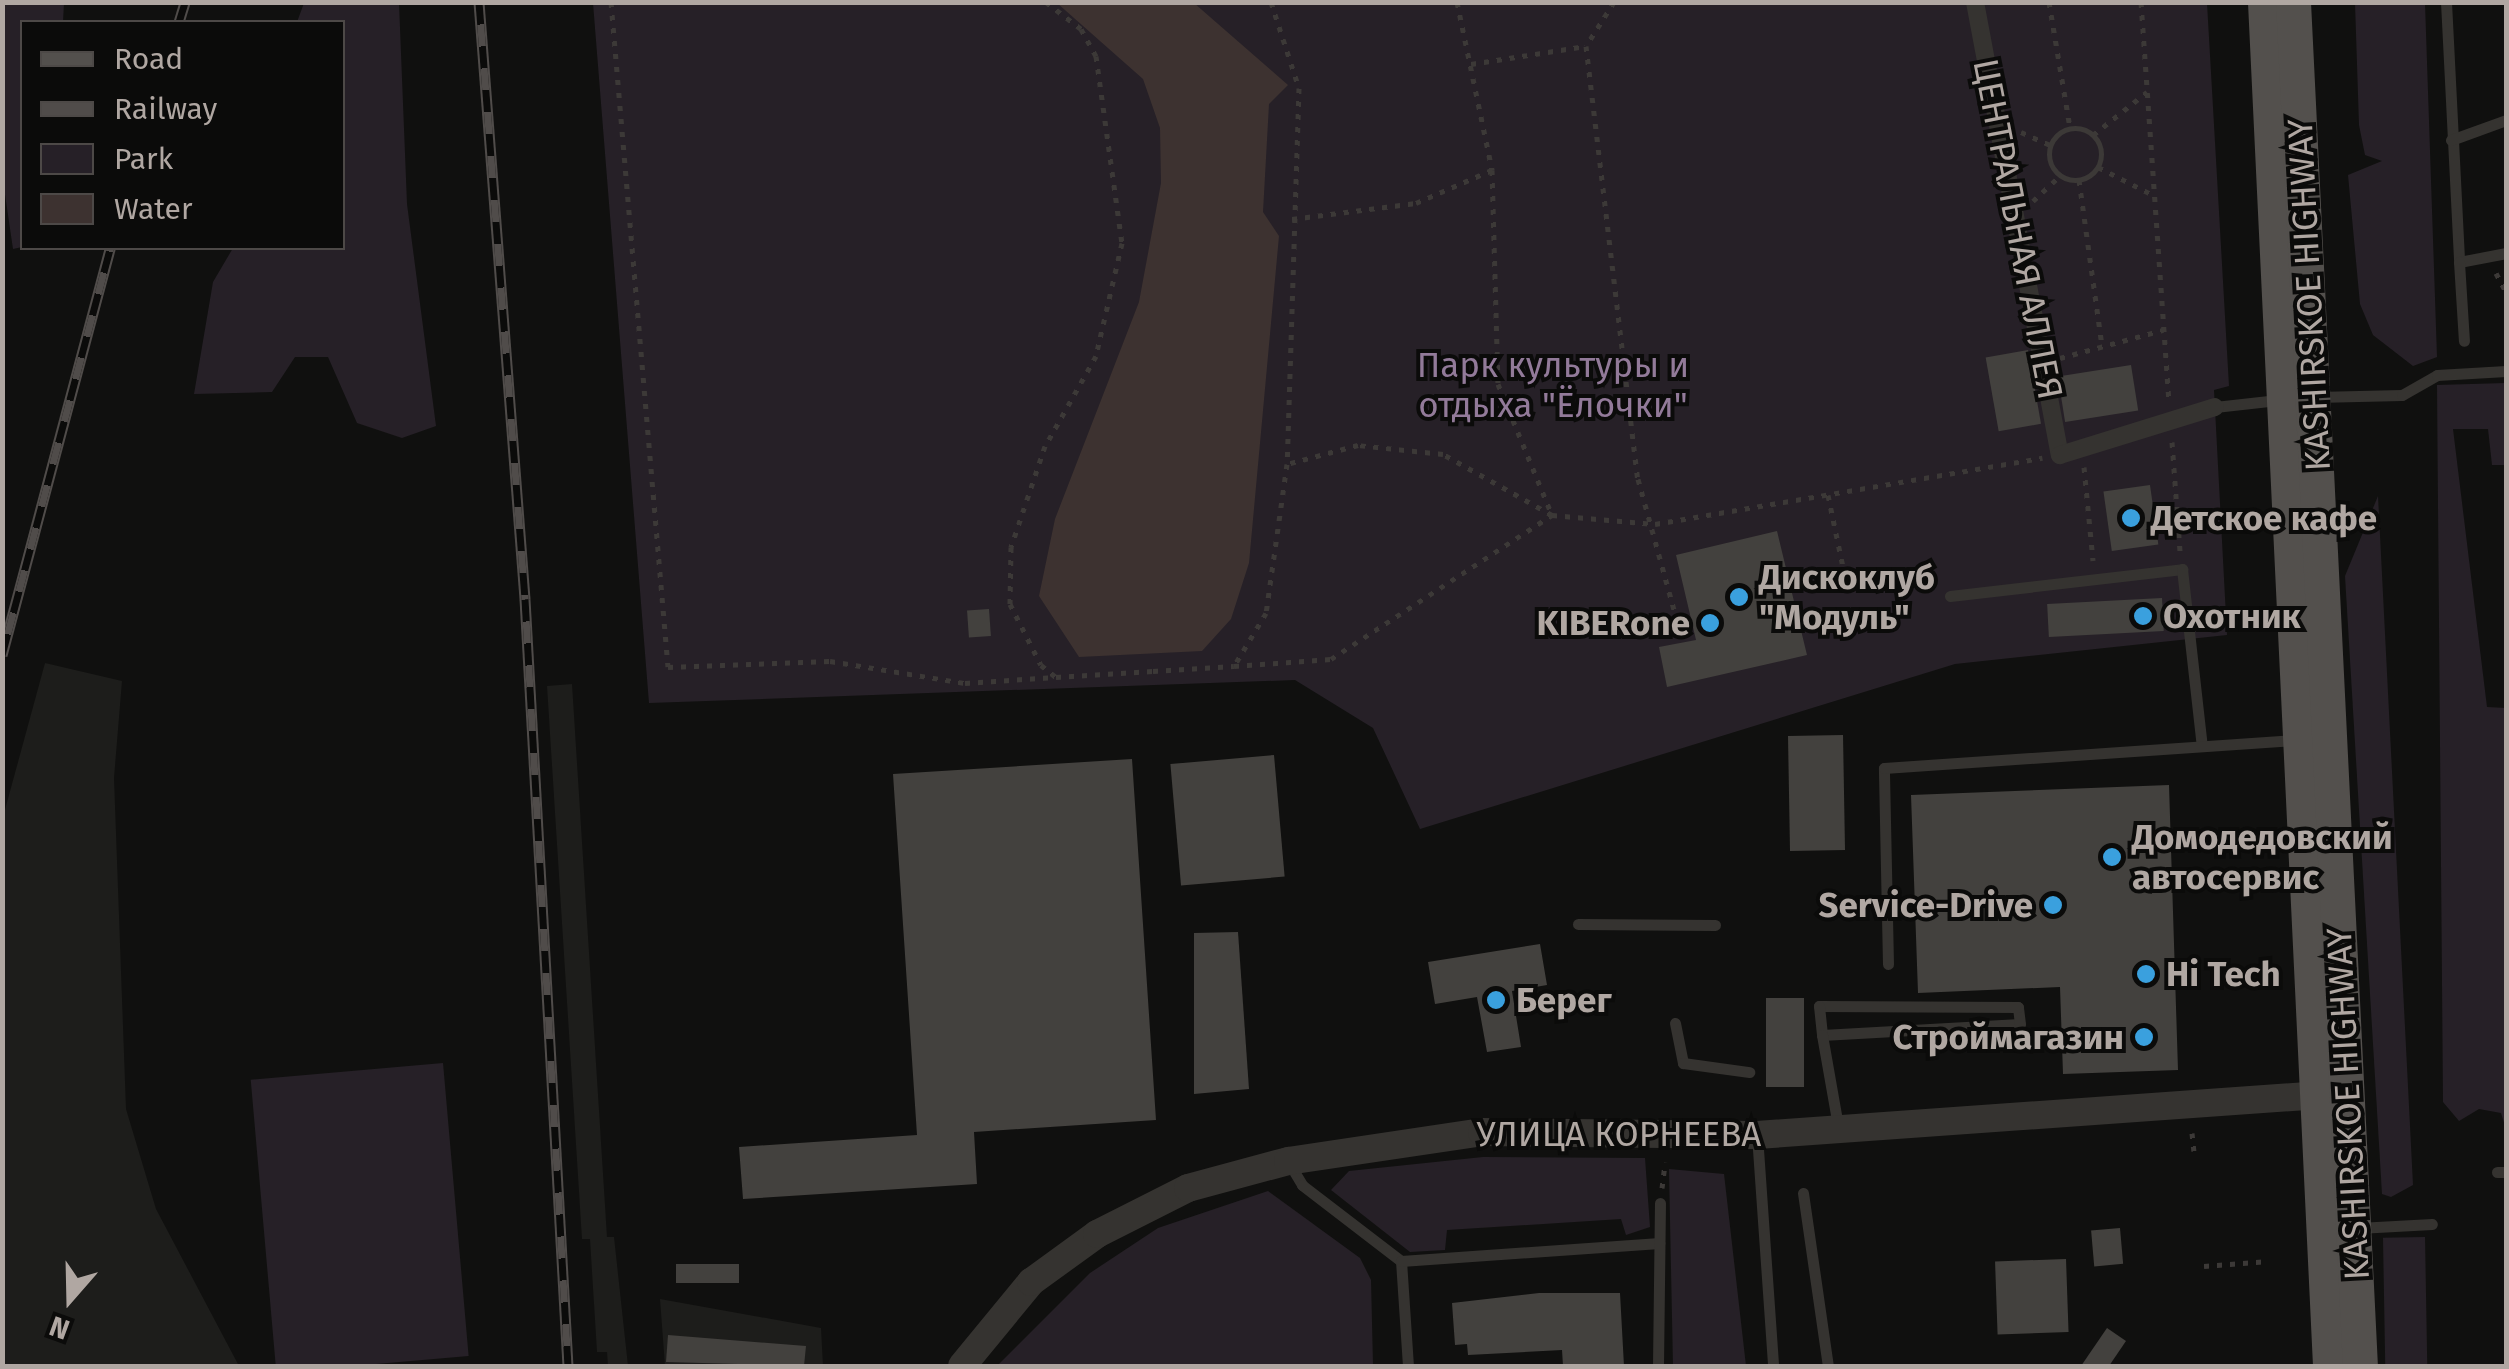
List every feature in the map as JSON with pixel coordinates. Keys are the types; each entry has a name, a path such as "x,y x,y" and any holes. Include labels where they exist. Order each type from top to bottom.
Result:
{"main road":[{"name":"KASHIRSKOE HIGHWAY","path":"2265,2 2300,398 2332,1094 2330,1366"},
{"name":"KASHIRSKOE HIGHWAY","path":"2293,2 2302,739 2332,1094 2354,1228 2360,1366"}],"street":[{"name":"ЦЕНТРАЛЬНАЯ АЛЛЕЯ","path":"1975,2 2060,455"},
{"path":"2060,455 2083,452 2170,415 2215,407"},
{"name":"УЛИЦА КОРНЕЕВА","path":"962,1366 1032,1282 1097,1234 1188,1188 1288,1162 1482,1132 1757,1136 2332,1094"}],"lane":[{"path":"2446,2 2464,341"},
{"path":"2452,140 2506,120"},
{"path":"2459,262 2506,252"},
{"path":"2215,407 2300,398 2402,394 2437,374 2506,372"},
{"path":"1950,596 2182,569 2202,746"},
{"path":"1888,964 1884,768 2302,739"},
{"path":"1578,924 1715,925"},
{"path":"1822,1035 2020,1024 2018,1006 1819,1006 1822,1035 1839,1131"},
{"path":"1675,1024 1682,1062 1749,1072"},
{"path":"1757,1136 1773,1366"},
{"path":"1288,1162 1302,1184 1401,1261 1659,1243"},
{"path":"1803,1193 1828,1366"},
{"path":"1658,1366 1660,1204"},
{"path":"2354,1228 2432,1224"},
{"path":"1401,1261 1408,1366"}],"path":[{"path":"611,2 668,667 830,661 966,683 1331,659 1552,515"},
{"path":"1046,2 1081,29 1096,56 1122,243 1102,339 1038,463 1008,561 1018,629 1056,677"},
{"path":"1234,666 1266,612 1287,464 1299,88 1271,2"},
{"path":"1457,2 1492,170 1498,384 1552,515"},
{"path":"1614,2 1586,46 1638,479 1654,524 1681,635"},
{"path":"2049,2 2070,128"},
{"path":"2141,2 2182,569"},
{"path":"1471,64 1586,46"},
{"path":"2093,136 2147,92"},
{"path":"2060,176 2050,145 2070,128"},
{"path":"2070,128 2093,136"},
{"path":"2093,136 2098,168"},
{"path":"2060,176 2079,180 2098,168"},
{"path":"2098,168 2154,196"},
{"path":"1292,218 1416,204 1492,170"},
{"path":"2017,218 2060,176"},
{"path":"2079,180 2102,346"},
{"path":"2045,363 2164,330"},
{"path":"1287,464 1358,445 1442,454 1552,515 1654,524 2060,455"},
{"path":"2083,452 2094,579"},
{"path":"1828,495 1848,592"},
{"path":"2192,1133 2194,1150"},
{"path":"2204,1266 2268,1261"}],"shaded area":[{"path":"45,663 122,681 114,778 126,1109 156,1209 239,1366 3,1366 3,817"},
{"path":"572,684 607,1237 614,1237 628,1366 608,1366 607,1352 597,1352 590,1239 582,1239 547,686"},
{"path":"660,1299 821,1328 823,1366 665,1366"}],"green space":[{"path":"2,3 64,3 63,20 20,20 20,247 13,249 2,174"},
{"path":"304,3 399,3 407,204 436,426 402,438 357,423 328,357 295,357 272,392 194,394 213,282 232,250 345,250 345,20 298,20"},
{"name":"Парк культуры и отдыха \"Ёлочки\"","path":"593,3 2207,3 2229,386 2214,390 2227,635 1955,664 1420,829 1373,728 1295,680 649,703"},
{"path":"2355,3 2425,3 2437,357 2413,366 2373,335 2360,304 2348,175 2382,161 2365,155 2359,125"},
{"path":"2506,383 2506,465 2492,465 2488,429 2453,429 2487,707 2506,708 2506,1129 2501,1113 2479,1109 2459,1121 2443,1102 2437,385"},
{"path":"2378,496 2413,1185 2391,1197 2382,1194 2345,576"},
{"path":"443,1063 469,1356 353,1366 276,1366 251,1080"},
{"path":"1483,1157 1645,1158 1650,1227 1626,1235 1621,1219 1447,1230 1445,1250 1410,1252 1331,1190 1349,1171"},
{"path":"1669,1169 1724,1174 1746,1366 1673,1366"},
{"path":"1268,1191 1360,1258 1371,1280 1373,1366 997,1366 1090,1273 1158,1228"},
{"path":"2425,1237 2427,1366 2385,1366 2383,1238"}],"water":[{"path":"1057,3 1194,3 1288,85 1269,104 1263,212 1279,236 1249,563 1231,619 1202,651 1079,657 1039,596 1055,519 1139,302 1161,183 1160,128 1143,79"}],"building":[{"path":"2028,350 2041,424 1999,431 1986,357"},
{"path":"2131,365 2138,410 2065,422 2058,377"},
{"name":"Детское кафе","path":"2150,485 2158,544 2112,551 2103,492"},
{"name":"Дискоклуб \"Модуль\"","path":"1777,531 1807,655 1667,687 1659,647 1696,640 1676,555"},
{"path":"2162,598 2164,631 2049,637 2047,604"},
{"path":"989,609 991,636 969,637 967,611"},
{"path":"1843,735 1845,850 1790,851 1788,736"},
{"path":"1274,755 1285,877 1181,886 1170,764"},
{"path":"1132,759 1156,1120 974,1132 977,1184 743,1199 739,1147 917,1135 893,774"},
{"path":"2169,785 2178,1070 2063,1074 2060,987 1918,993 1911,795"},
{"path":"1238,932 1249,1089 1194,1094 1194,933"},
{"name":"Берег","path":"1540,944 1547,985 1512,991 1521,1047 1487,1052 1477,997 1435,1004 1428,962"},
{"path":"1766,998 1804,998 1804,1087 1766,1087"},
{"path":"2120,1228 2123,1264 2094,1266 2091,1231"},
{"path":"2066,1259 2069,1332 1998,1334 1995,1261"},
{"path":"676,1264 739,1264 739,1283 676,1283"},
{"path":"1539,1293 1620,1293 1624,1366 1563,1366 1562,1350 1468,1355 1467,1344 1455,1345 1452,1303"},
{"path":"2107,1328 2126,1341 2109,1366 2081,1366"},
{"path":"668,1335 806,1346 804,1366 666,1362"}],"railway":[{"path":"180,20 185,2"},
{"path":"479,2 525,599 568,1366"},
{"path":"2,655 109,250"}],"place":[{"name":"Детское кафе","path":"2131,518"},
{"name":"Дискоклуб \"Модуль\"","path":"1739,597"},
{"name":"Охотник","path":"2143,616"},
{"name":"KIBERone","path":"1710,623"},
{"name":"Домодедовский автосервис","path":"2112,857"},
{"name":"Service-Drive","path":"2053,905"},
{"name":"Hi Tech","path":"2146,974"},
{"name":"Берег","path":"1496,1000"},
{"name":"Строймагазин","path":"2144,1037"}]}
